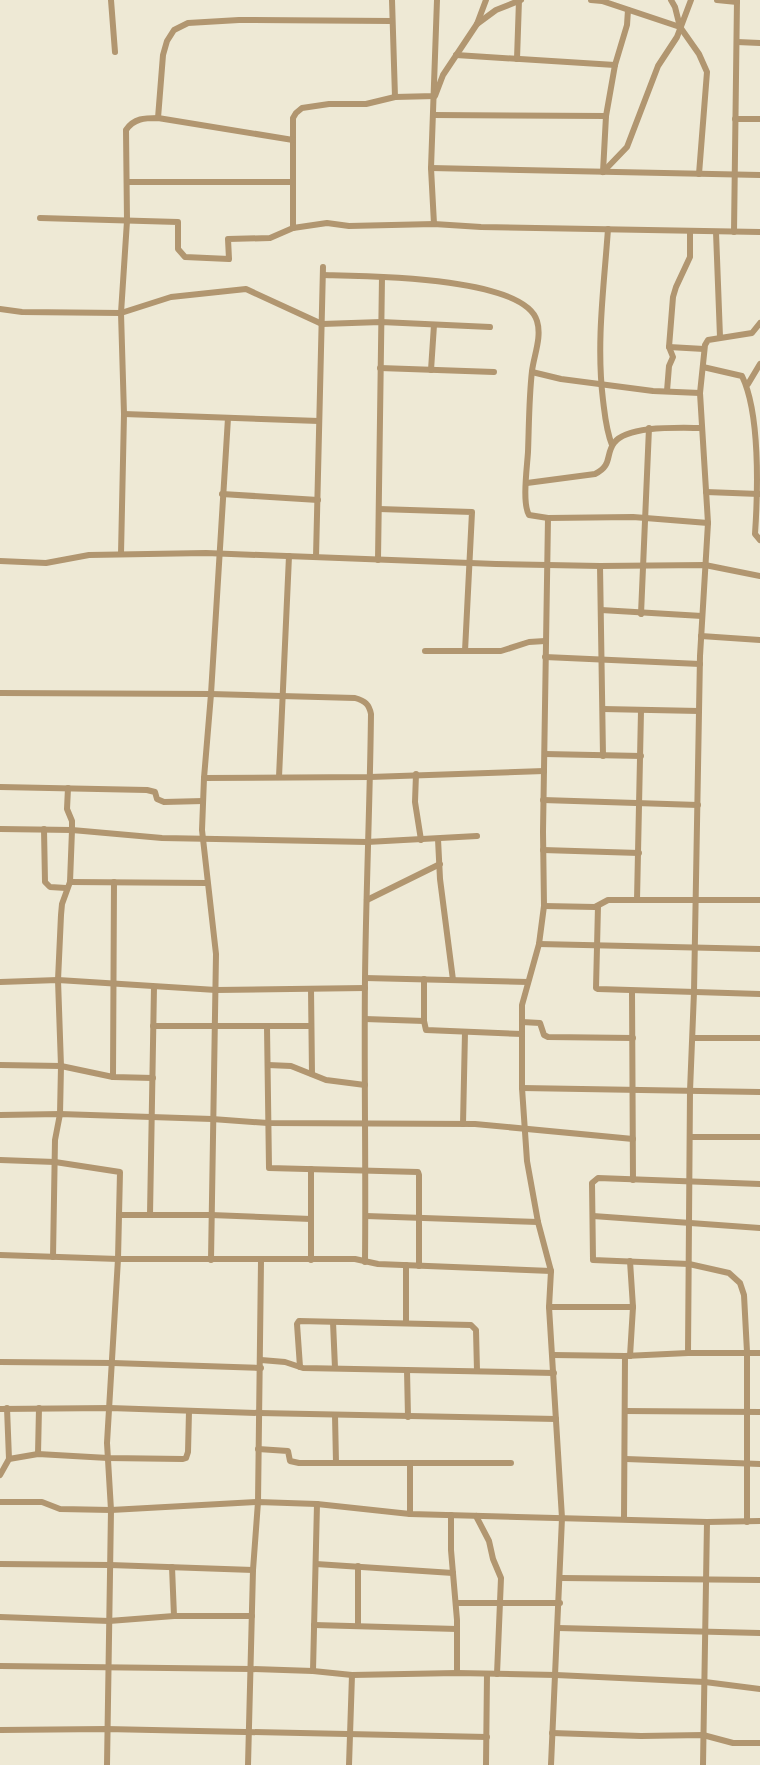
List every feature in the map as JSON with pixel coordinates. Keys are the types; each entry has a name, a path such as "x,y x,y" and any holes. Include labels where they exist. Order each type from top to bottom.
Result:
{"street":[{"path":"111,0 115,52"},
{"path":"392,0 395,97"},
{"path":"434,224 431,168 437,0"},
{"path":"435,96 443,75 477,24 486,0"},
{"path":"477,24 496,10 520,0 517,58"},
{"path":"591,0 602,1 680,27"},
{"path":"671,0 680,27 699,54 707,72 699,174"},
{"path":"603,172 627,147 658,66 677,37 691,0"},
{"path":"717,0 737,1 734,232"},
{"path":"603,172 606,116 615,65 627,25 628,10"},
{"path":"158,118 163,55 167,41 174,30 188,23 239,20 392,21"},
{"path":"737,42 760,43"},
{"path":"456,55 615,65"},
{"path":"292,228 293,118 296,113 302,108 329,104 366,104 395,97 435,96"},
{"path":"433,115 606,116"},
{"path":"121,554 124,414 121,314 127,221 126,130 130,123 140,119 158,118 293,140"},
{"path":"735,118 760,119"},
{"path":"431,168 760,175"},
{"path":"127,182 293,182"},
{"path":"40,218 178,222 178,249 185,257 229,259 228,239 270,238 292,228 327,223 349,226 434,224 481,227 760,232"},
{"path":"608,229 601,316 601,384 607,432 612,445"},
{"path":"667,391 669,366 673,357 669,347 674,297 676,287 690,257 690,232"},
{"path":"716,232 720,337"},
{"path":"316,557 323,267"},
{"path":"323,275 443,281 512,297 530,308 537,319 539,328 532,372 526,510 529,515 548,518 633,517 708,523"},
{"path":"378,560 382,277"},
{"path":"0,309 22,312 121,314 171,297 246,289 322,324 381,322 490,327"},
{"path":"688,1353 690,1092 700,664 708,523 700,393 704,349 708,339 752,333 760,323"},
{"path":"431,370 434,325"},
{"path":"669,347 704,349"},
{"path":"748,384 760,364"},
{"path":"703,367 742,376 748,384 757,407 760,438 759,494 755,534 760,540"},
{"path":"380,368 494,372"},
{"path":"532,372 561,379 653,392 700,393"},
{"path":"124,414 320,421"},
{"path":"211,1260 216,941 202,838 228,418"},
{"path":"527,483 595,474 604,470 612,445 621,437 649,428 702,428"},
{"path":"641,614 649,428"},
{"path":"706,492 759,494"},
{"path":"222,494 318,500"},
{"path":"379,509 472,512 465,651"},
{"path":"548,518 543,800 544,906 539,944 522,1005 522,1088 527,1161 538,1222 551,1271 549,1307 562,1518 551,1765"},
{"path":"0,561 46,563 89,555 219,554 547,565 705,565 760,576"},
{"path":"279,777 289,556"},
{"path":"600,566 603,756"},
{"path":"601,610 702,616"},
{"path":"701,636 760,640"},
{"path":"425,651 506,651 529,642 545,641"},
{"path":"545,657 700,664"},
{"path":"0,693 211,694 355,698 369,705 370,777 365,978 365,1262"},
{"path":"603,709 699,711"},
{"path":"637,900 641,711"},
{"path":"544,754 641,756"},
{"path":"204,777 370,777 544,771"},
{"path":"416,774 415,802 421,840"},
{"path":"0,787 152,790 157,799 164,802 203,801"},
{"path":"53,1257 55,1140 60,1114 58,980 61,910 68,885 72,830 72,821 67,809 68,788"},
{"path":"543,800 698,805"},
{"path":"0,829 72,830 162,838 367,842 477,836"},
{"path":"44,830 45,882 50,886 114,882 207,883"},
{"path":"438,839 453,980"},
{"path":"543,850 639,853"},
{"path":"367,900 440,864"},
{"path":"113,1077 114,882"},
{"path":"544,906 595,907 605,900 760,900"},
{"path":"598,906 596,988 600,990 760,994"},
{"path":"539,944 760,949"},
{"path":"365,978 528,982"},
{"path":"424,979 426,1030 522,1034"},
{"path":"0,982 58,980 216,990 365,988"},
{"path":"150,1215 154,987"},
{"path":"311,989 312,1074"},
{"path":"632,991 633,1180"},
{"path":"365,1019 424,1021"},
{"path":"522,1022 540,1023 544,1035 549,1037 633,1038"},
{"path":"153,1026 215,1028 311,1026"},
{"path":"267,1027 269,1168 418,1172 419,1266"},
{"path":"463,1124 465,1032"},
{"path":"693,1038 760,1038"},
{"path":"0,1065 61,1066 113,1077 153,1078"},
{"path":"268,1065 291,1066 332,1081 365,1085"},
{"path":"522,1088 760,1092"},
{"path":"0,1115 60,1114 212,1119 268,1124 463,1124 633,1139"},
{"path":"690,1137 760,1137"},
{"path":"0,1160 55,1162 120,1171 108,1458 111,1510 107,1765"},
{"path":"311,1169 311,1260"},
{"path":"747,1522 747,1352 744,1295 740,1283 729,1273 689,1263 593,1260 592,1183 595,1179 760,1184"},
{"path":"119,1215 211,1215 311,1219"},
{"path":"366,1216 538,1222"},
{"path":"593,1216 760,1228"},
{"path":"0,1255 118,1259 355,1259 365,1262 419,1266 551,1271"},
{"path":"248,1765 258,1502 261,1260"},
{"path":"624,1519 625,1412 633,1307 630,1262"},
{"path":"406,1265 406,1323"},
{"path":"549,1307 633,1307"},
{"path":"300,1367 298,1322 406,1323 471,1325 474,1327 477,1371"},
{"path":"333,1322 335,1368"},
{"path":"553,1355 760,1353"},
{"path":"261,1360 285,1362 300,1367 554,1373"},
{"path":"0,1362 261,1368"},
{"path":"407,1370 408,1417"},
{"path":"0,1475 9,1459 4,1408 110,1408 556,1419"},
{"path":"38,1454 39,1408"},
{"path":"9,1459 38,1454 108,1458 186,1458 189,1411"},
{"path":"625,1412 760,1412"},
{"path":"335,1415 336,1463"},
{"path":"258,1449 288,1451 291,1462 511,1463"},
{"path":"626,1459 760,1464"},
{"path":"410,1464 410,1514"},
{"path":"0,1502 42,1502 58,1509 111,1510 258,1502 317,1504 410,1514 706,1522 760,1521"},
{"path":"313,1671 317,1504"},
{"path":"451,1515 457,1673"},
{"path":"476,1516 489,1541 501,1578 497,1674"},
{"path":"703,1765 706,1522"},
{"path":"0,1564 254,1570"},
{"path":"316,1564 453,1573"},
{"path":"358,1566 358,1626"},
{"path":"172,1567 174,1616"},
{"path":"561,1578 760,1580"},
{"path":"456,1603 560,1603"},
{"path":"0,1617 109,1620 174,1616 252,1616"},
{"path":"314,1625 457,1629"},
{"path":"558,1629 760,1633"},
{"path":"0,1666 251,1669 352,1675 457,1673 556,1675 705,1682 760,1689"},
{"path":"486,1765 487,1674"},
{"path":"349,1765 352,1675"},
{"path":"0,1730 106,1729 349,1736 487,1737"},
{"path":"552,1733 641,1736 703,1735 733,1743 760,1743"}]}
